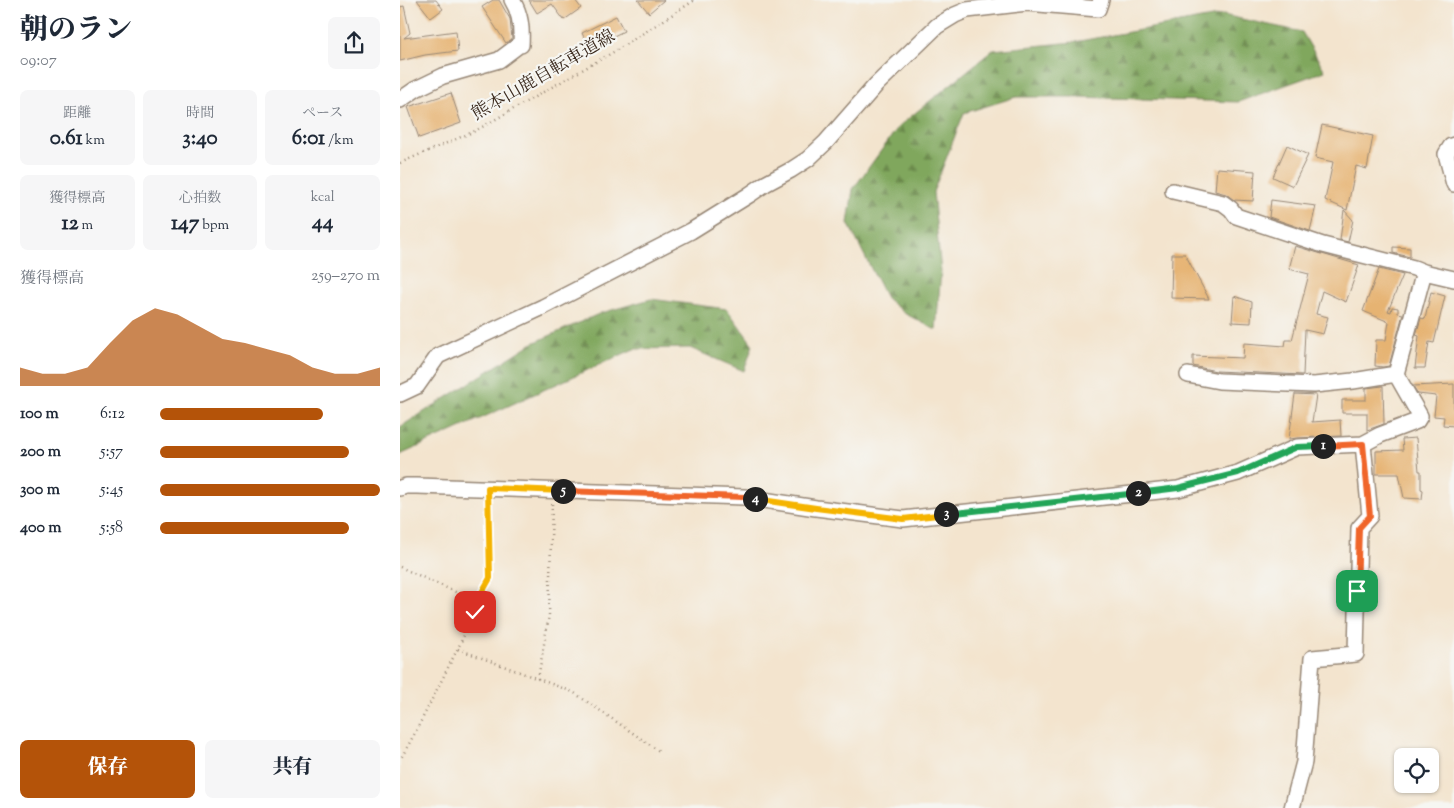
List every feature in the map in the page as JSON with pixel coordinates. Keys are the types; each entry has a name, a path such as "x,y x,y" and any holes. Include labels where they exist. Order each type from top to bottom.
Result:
{"street":[{"path":"400,100 416,89 443,76 499,60 518,45 521,45 522,26 512,0"},
{"path":"400,394 418,386 438,356 543,307 691,231 808,159 826,142 876,85 937,26 955,15 967,10 1027,3 1098,9 1101,0"},
{"path":"1454,145 1451,146 1446,154 1454,184"},
{"path":"1173,191 1223,203 1236,216 1323,245 1454,279"},
{"path":"400,488 406,486 488,488 744,497 903,519 1178,488 1238,473 1297,447 1363,444 1380,435 1417,421 1420,416 1396,374 1424,272"},
{"path":"1188,375 1219,381 1314,385 1396,374"},
{"path":"1292,808 1304,762 1312,658 1356,654 1359,528 1370,516 1363,444"}],"path":[{"name":"熊本山鹿自転車道線","path":"400,163 475,131 617,50 695,0"},
{"path":"400,760 458,650 477,606 476,603 490,578 488,488"},
{"path":"538,679 549,615 552,491"},
{"path":"400,567 447,587 476,603"},
{"path":"458,650 573,692 658,751"}],"green space":[{"path":"1223,15 1302,32 1325,71 1238,102 1016,97 964,113 933,192 941,272 936,330 904,313 886,298 848,223 853,189 899,126 993,50 1074,42"},
{"path":"651,299 727,309 753,345 744,371 690,348 634,349 400,455 400,427 531,344 601,313"}],"building":[{"path":"417,0 436,0 443,9 431,18"},
{"path":"493,0 499,0 510,19 512,39 506,43 482,7"},
{"path":"529,0 575,0 581,8 564,20 552,4 537,13"},
{"path":"638,0 664,0 649,13"},
{"path":"404,6 410,33 404,38 456,31 458,51 425,55 400,61 400,7"},
{"path":"616,16 624,31 589,48 582,33"},
{"path":"451,93 461,123 419,138 408,107"},
{"path":"1322,125 1373,136 1367,169 1356,166 1347,210 1325,200 1333,162 1315,158"},
{"path":"1287,145 1308,155 1293,186 1273,177"},
{"path":"1217,168 1255,171 1253,201 1234,200 1226,194 1215,191"},
{"path":"1271,200 1316,206 1310,231 1269,217"},
{"path":"1344,210 1353,220 1348,242 1340,240"},
{"path":"1295,246 1359,265 1346,302 1322,291 1316,314 1328,317 1323,334 1305,330 1303,375 1216,371 1193,366 1193,356 1243,358 1244,343 1285,346 1286,340 1292,340 1309,274 1289,269"},
{"path":"1393,247 1410,248 1410,257 1393,253"},
{"path":"1172,254 1185,254 1209,299 1171,298"},
{"path":"1379,269 1403,275 1388,311 1391,312 1392,307 1398,308 1398,313 1403,314 1389,366 1383,367 1375,366 1376,340 1386,340 1389,322 1363,311"},
{"path":"1431,292 1445,296 1434,343 1429,342 1425,368 1415,368 1419,336 1416,335 1421,318 1425,319"},
{"path":"1234,296 1252,302 1251,323 1232,322"},
{"path":"1454,384 1454,426 1443,425 1444,417 1434,416 1436,396 1418,394 1413,386"},
{"path":"1383,386 1384,424 1367,430 1367,413 1342,413 1342,400 1366,400 1366,388"},
{"path":"1295,394 1316,395 1312,422 1340,420 1341,436 1289,439"},
{"path":"1416,438 1419,471 1421,471 1421,489 1423,490 1422,499 1404,498 1399,474 1376,474 1376,451 1403,450 1402,439"}],"route":[{"path":"475,612 476,603 490,578 488,488 744,497 903,519 1178,488 1238,473 1297,447 1363,444 1370,516 1359,528 1357,591"}]}
